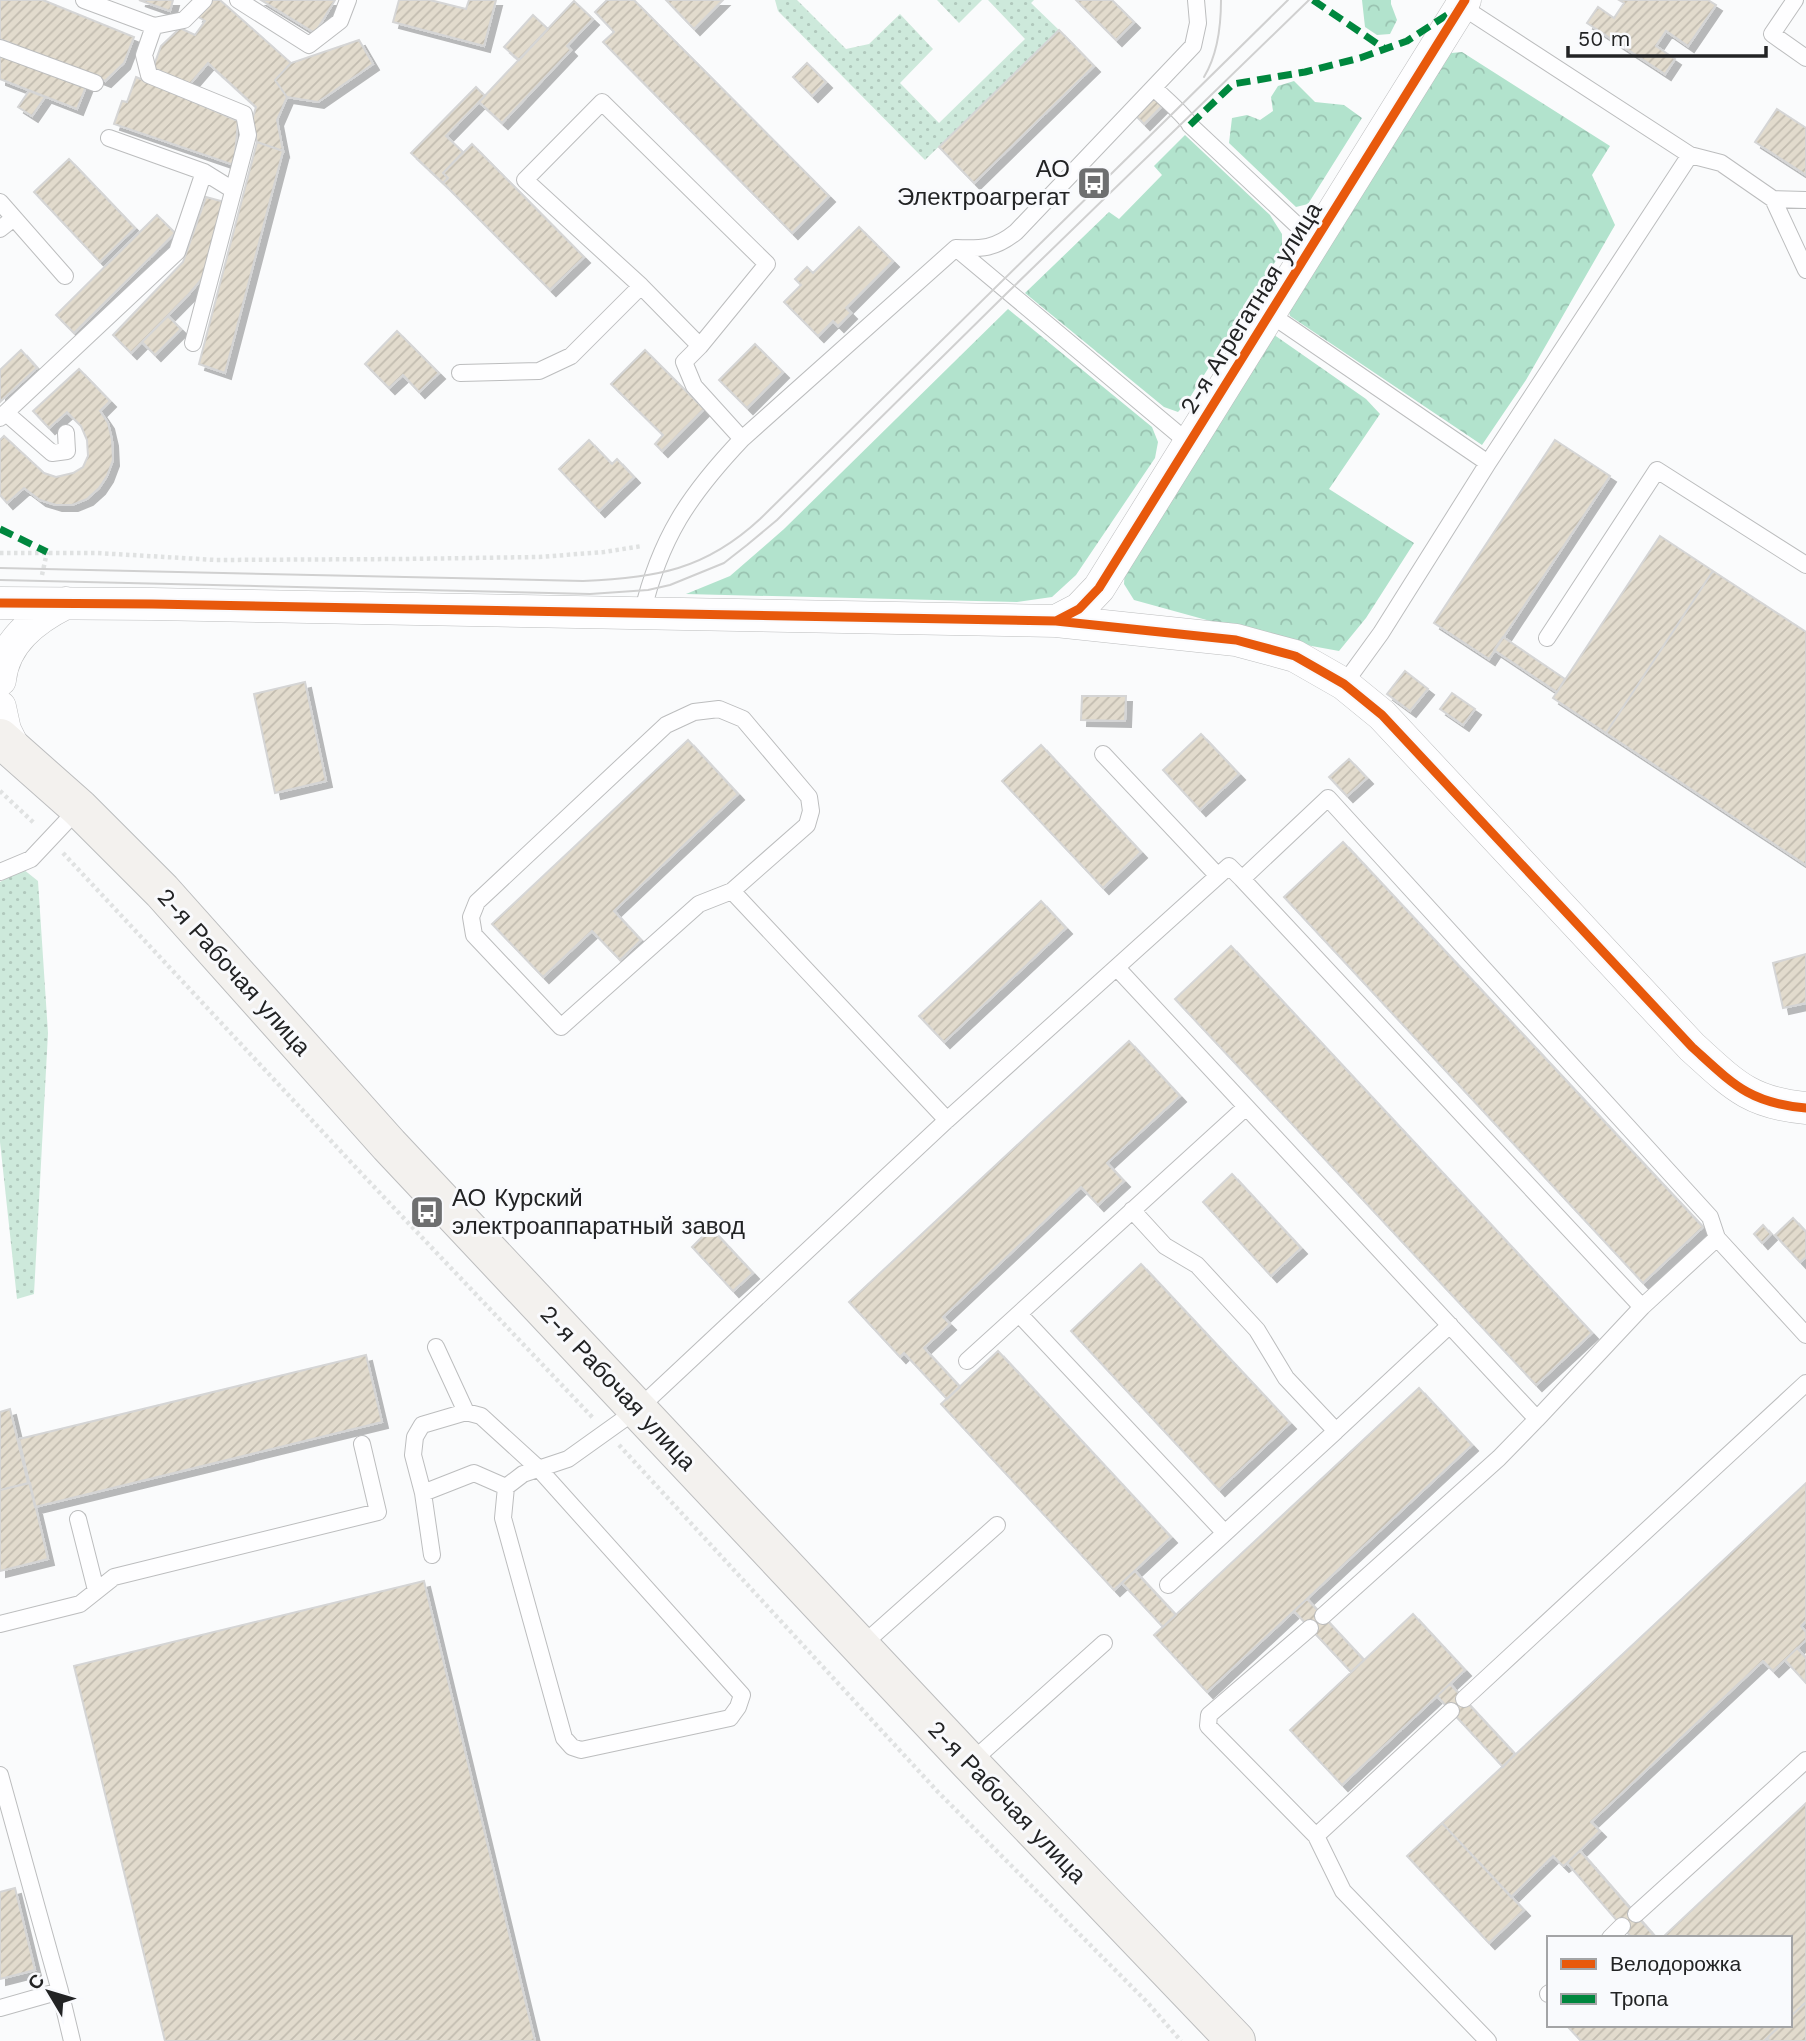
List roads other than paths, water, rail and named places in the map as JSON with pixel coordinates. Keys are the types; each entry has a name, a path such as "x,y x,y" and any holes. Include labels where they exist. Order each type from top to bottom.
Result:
{"main road":[{"name":"2-я Рабочая улица","path":"8,745 79,808 162,891 390,1145 860,1647 1236,2041"}],"street":[{"name":"2-я Агрегатная улица","path":"1056,621 1079,609 1100,588 1463,3"},
{"path":"0,603 1056,621 1236,640 1295,656 1344,684 1382,715 1692,1047 1732,1083 1757,1098 1783,1106 1806,1108"},
{"path":"0,680 3,664 22,634 38,618 66,603"},
{"path":"0,707 8,745"}],"lane":[{"path":"84,0 153,26 184,20 204,0"},
{"path":"238,0 309,45 340,21 348,0"},
{"path":"642,614 652,575 666,540 692,496 715,468 742,439 956,248 994,247 1004,242 1193,46 1198,23 1196,0"},
{"path":"1795,0 1772,34 1806,58"},
{"path":"1463,3 1690,155 1721,163 1773,199 1806,270"},
{"path":"153,26 144,55 149,75 244,114 248,135 192,343"},
{"path":"0,48 96,83"},
{"path":"1154,88 1314,242"},
{"path":"700,346 641,286 526,180 602,102 767,264 700,346 684,362 694,386 742,439"},
{"path":"109,138 204,172 233,190"},
{"path":"1344,684 1381,633 1488,463 1690,155"},
{"path":"66,433 67,451 52,453 3,415 177,252 204,172"},
{"path":"1773,199 1806,200"},
{"path":"0,202 65,276"},
{"path":"0,229 14,218"},
{"path":"956,248 1190,444"},
{"path":"460,373 540,371 571,356 641,286"},
{"path":"1270,314 1488,463"},
{"path":"1547,638 1657,470 1806,565"},
{"path":"719,709 743,719 810,797 811,811 807,825 732,891 699,904 561,1027 474,935 471,917 477,902 666,725 694,712 719,709"},
{"path":"1103,754 1218,876"},
{"path":"1242,879 1328,798 1710,1217 1717,1238 1806,1335"},
{"path":"0,872 31,859 79,808"},
{"path":"432,1555 423,1493 414,1455 415,1437 422,1425 466,1412 481,1416 539,1469 741,1695 738,1707 730,1718 582,1750 572,1746 564,1738 503,1518 506,1487 523,1474 539,1469 568,1459 638,1409 947,1120 1229,866 1642,1307"},
{"path":"732,891 947,1120"},
{"path":"1117,968 1537,1419"},
{"path":"967,1362 1246,1107"},
{"path":"1132,1210 1165,1246 1197,1265 1257,1330 1286,1378 1336,1431"},
{"path":"1323,1616 1499,1458 1642,1307 1717,1238"},
{"path":"1019,1314 1225,1532"},
{"path":"1168,1585 1450,1325"},
{"path":"436,1347 466,1412"},
{"path":"1464,1699 1806,1383"},
{"path":"0,1624 80,1604 114,1577 378,1512 362,1444"},
{"path":"423,1493 474,1473 506,1487"},
{"path":"78,1518 96,1590"},
{"path":"860,1647 998,1525"},
{"path":"1310,1628 1209,1715 1209,1726 1316,1836 1343,1891 1488,2041"},
{"path":"970,1763 1104,1643"},
{"path":"1316,1836 1451,1711"},
{"path":"1636,1914 1806,1760"},
{"path":"0,1775 7,1828 61,1991 72,2041"},
{"path":"1612,1936 1622,1926"},
{"path":"0,2008 61,1991"}],"tram line":[{"path":"1204,77 1218,40 1221,0"},
{"path":"0,568 583,581 657,574 699,560 740,536 760,519 1288,0"},
{"path":"0,580 590,594 648,590 670,585 724,563 777,520 1309,0"}],"place":[{"name":"АО Электроагрегат","path":"1094,183"},
{"name":"АО Курский электроаппаратный завод","path":"427,1212"}]}
